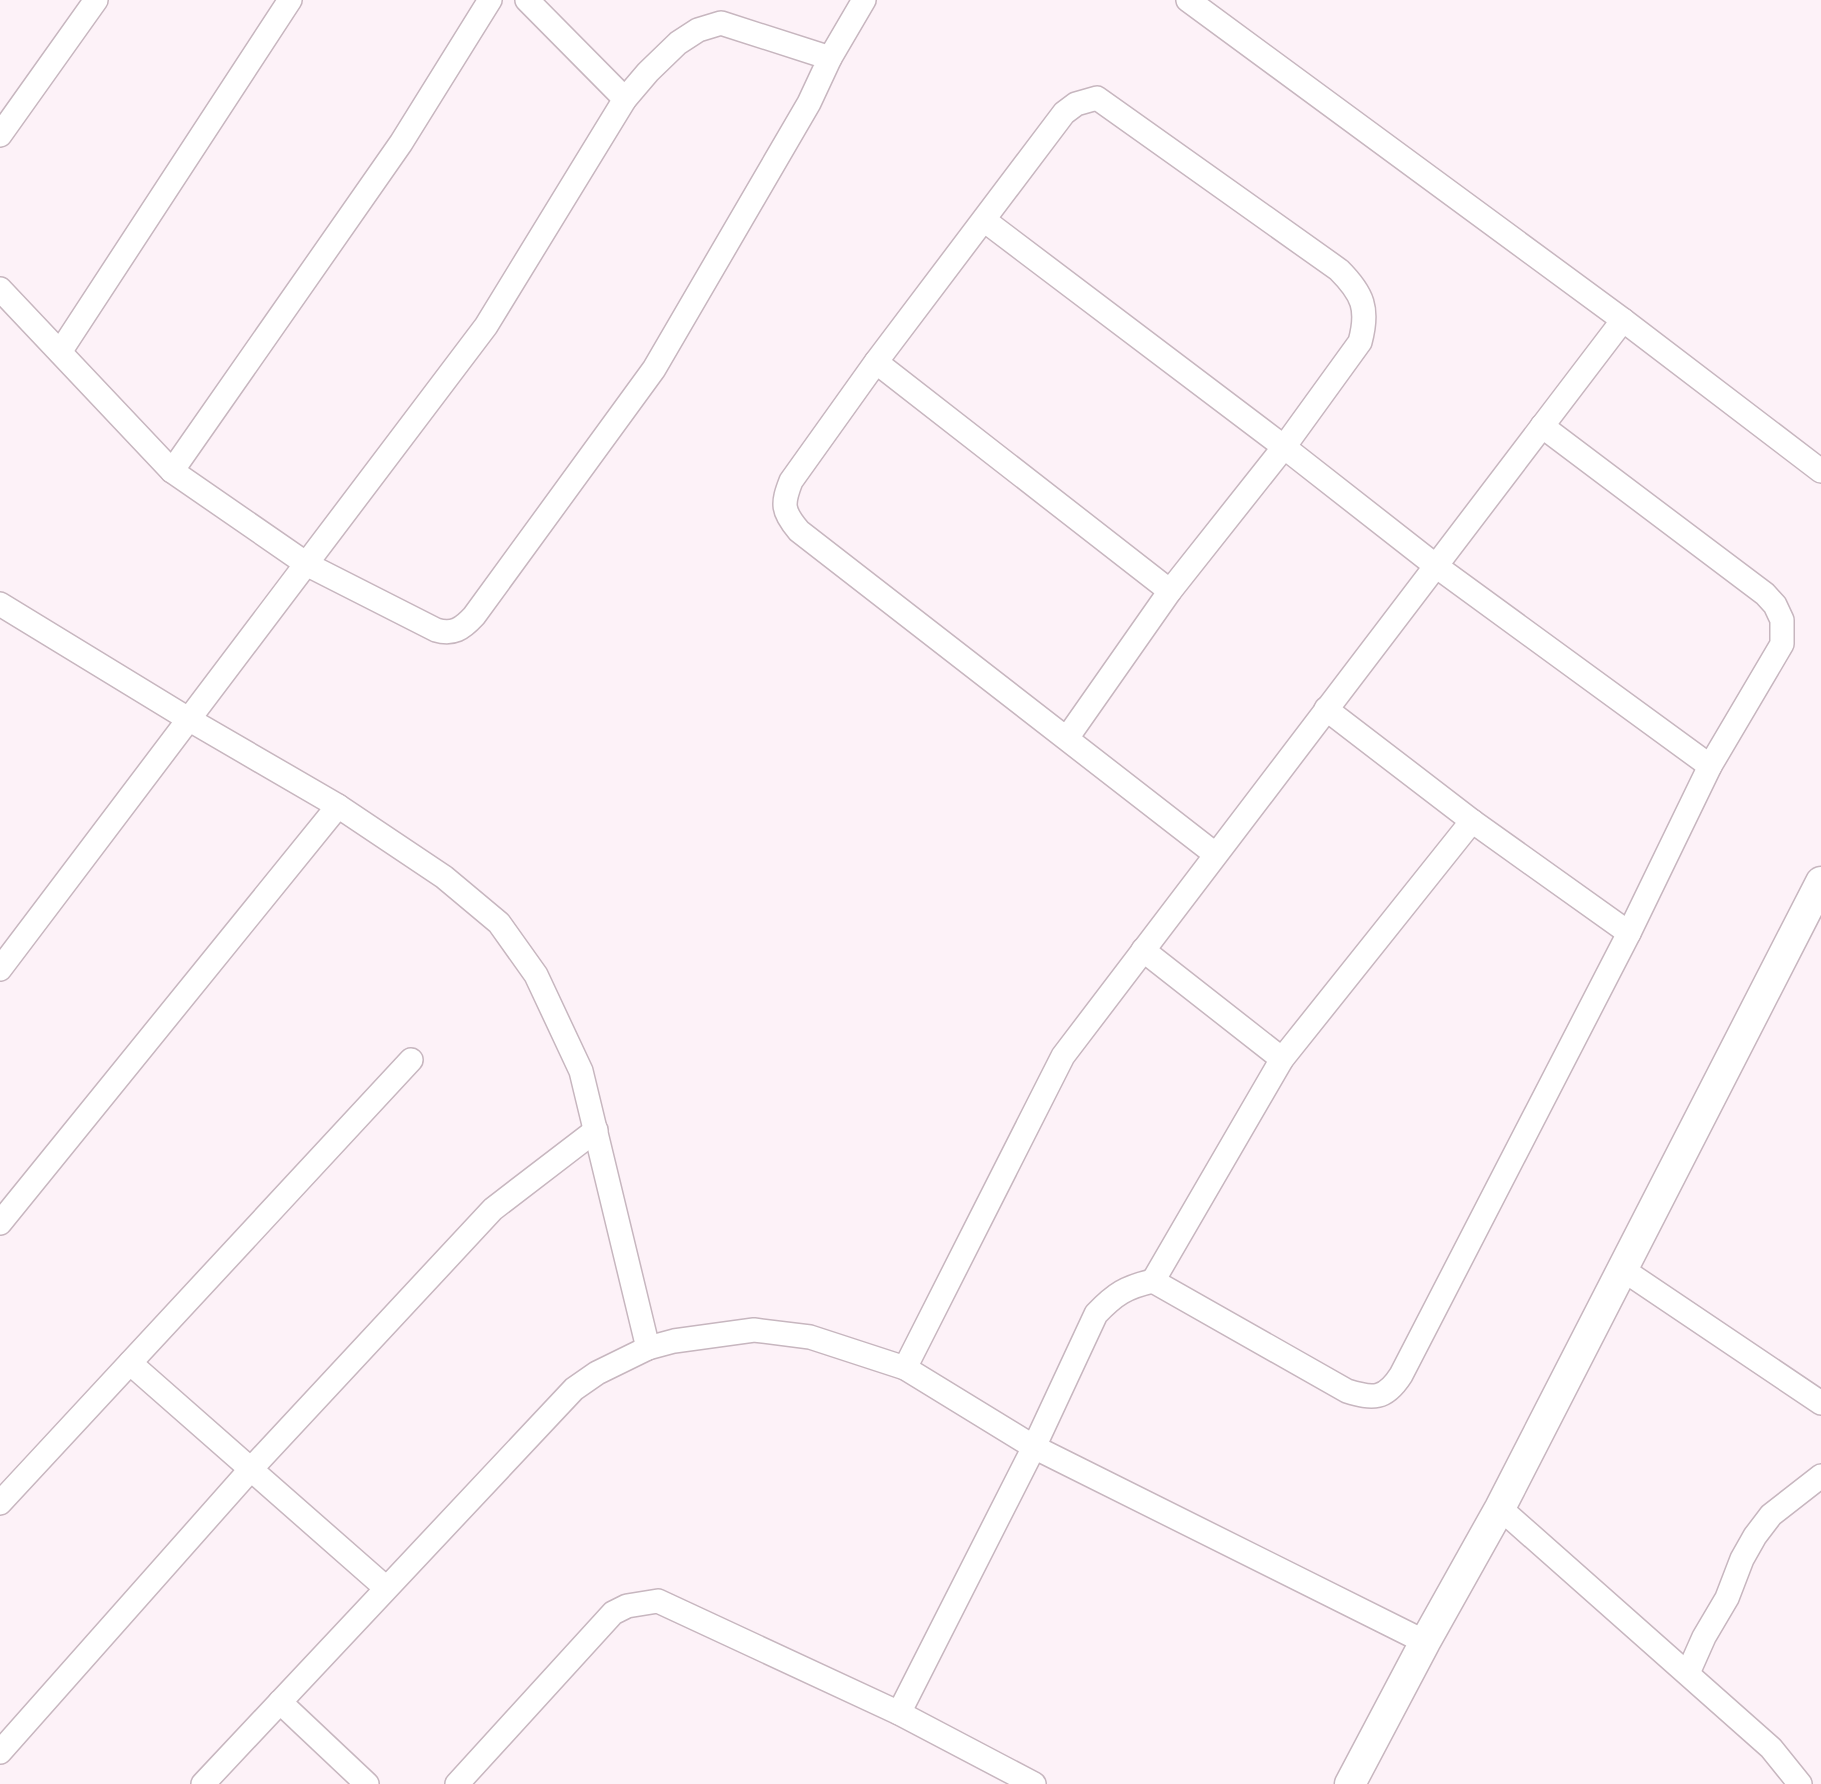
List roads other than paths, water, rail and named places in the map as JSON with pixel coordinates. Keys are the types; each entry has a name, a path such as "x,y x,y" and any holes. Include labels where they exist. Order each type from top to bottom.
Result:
{"street":[{"path":"0,135 96,0"},
{"path":"60,352 290,0"},
{"path":"172,471 401,143 490,0"},
{"path":"527,0 625,99"},
{"path":"0,289 172,471 307,565 436,630 447,633 465,625 654,369 820,83 830,58 864,0"},
{"path":"1188,0 1623,320 1821,471"},
{"path":"0,969 486,326 625,99 648,72 678,43 698,30 721,23 830,58"},
{"path":"1067,738 1170,591 1284,447 1360,342 1365,324 1364,309 1357,288 1339,270 1097,98 1076,104 1064,113 876,362 791,481 784,500 785,510 799,531 1215,854"},
{"path":"984,219 1436,566 1710,766"},
{"path":"905,1368 1063,1056 1623,320"},
{"path":"876,362 1170,591"},
{"path":"1153,1280 1347,1391 1367,1398 1383,1395 1394,1386 1629,933 1710,766 1782,644 1782,621 1765,594 1542,426"},
{"path":"0,604 190,720 338,806 444,877 499,923 536,975 581,1071 648,1348"},
{"path":"1326,709 1472,821 1629,933"},
{"path":"0,1223 338,806"},
{"path":"899,1713 1034,1447 1096,1314 1112,1297 1130,1287 1153,1280 1282,1059 1472,821"},
{"path":"1350,1784 1500,1508 1821,882"},
{"path":"1143,950 1282,1059"},
{"path":"0,1503 411,1060"},
{"path":"0,1752 251,1469 493,1209 596,1130"},
{"path":"1622,1269 1821,1403"},
{"path":"203,1784 574,1389 597,1373 648,1348 674,1341 754,1330 810,1337 905,1368 1034,1447 1425,1642"},
{"path":"130,1363 386,1588"},
{"path":"1688,1673 1755,1536 1771,1515 1821,1476"},
{"path":"1500,1508 1771,1748 1800,1784"},
{"path":"457,1784 613,1613 644,1602 658,1601 899,1713 1034,1784"},
{"path":"280,1702 367,1784"}]}
